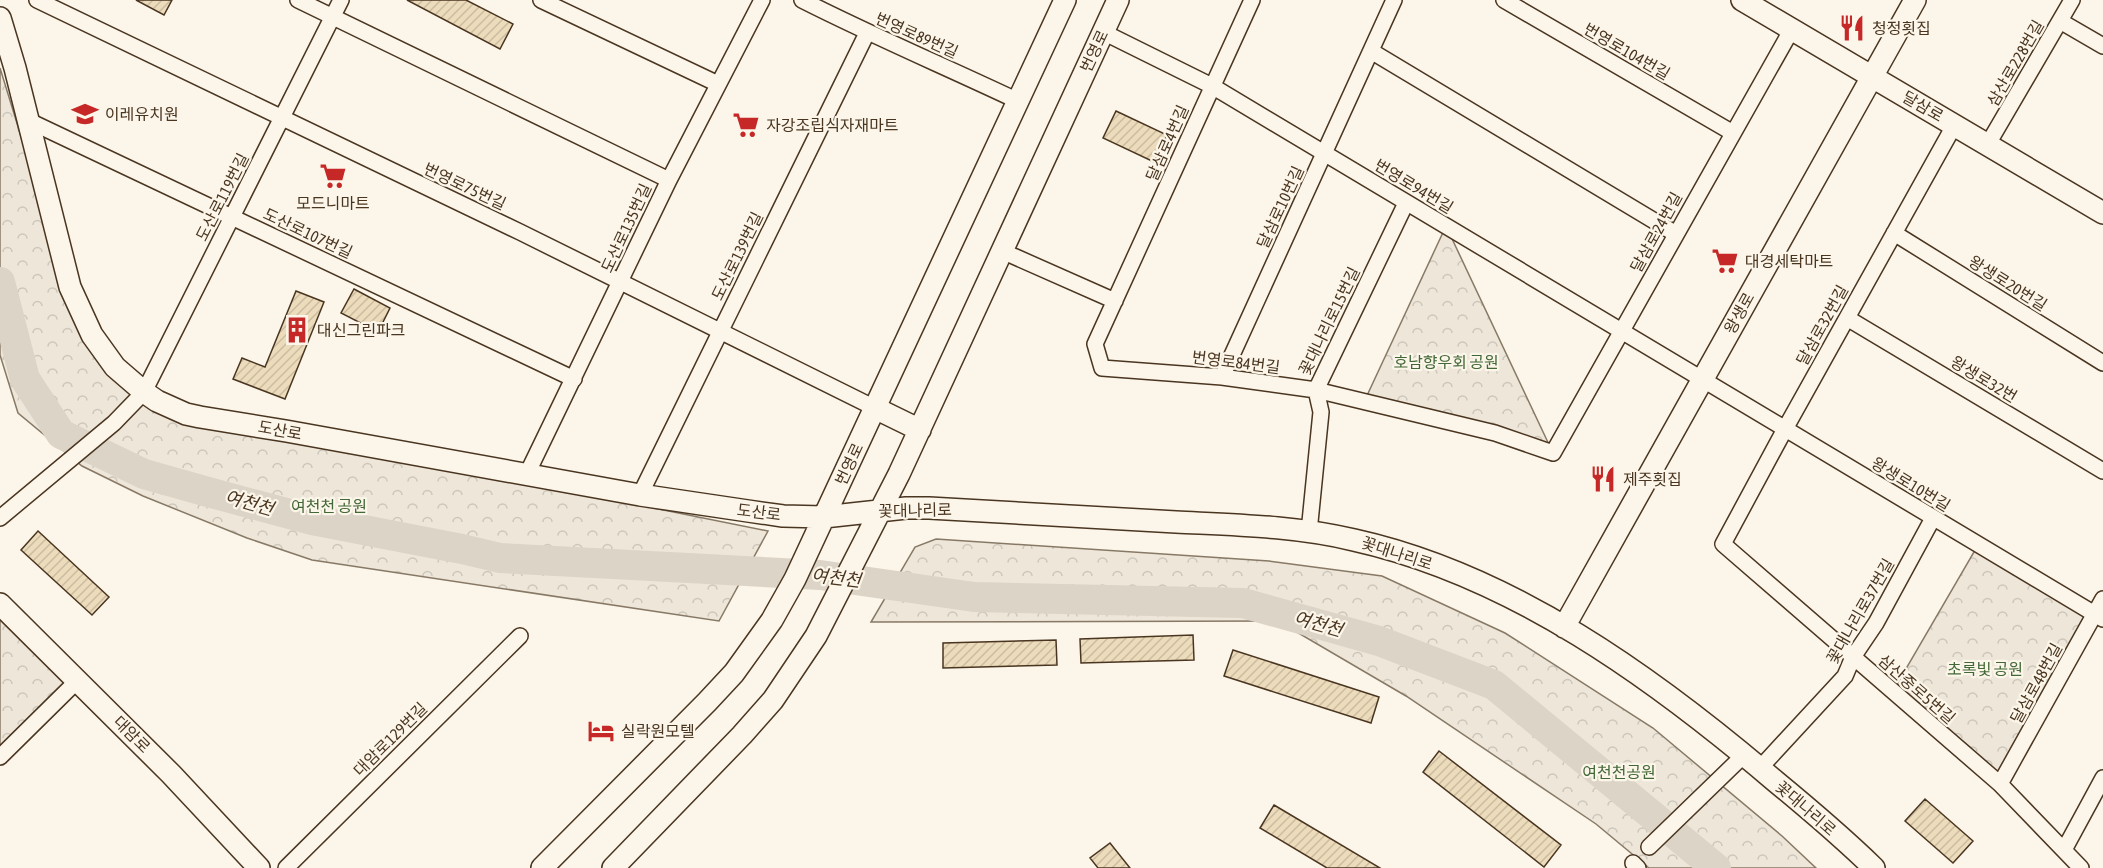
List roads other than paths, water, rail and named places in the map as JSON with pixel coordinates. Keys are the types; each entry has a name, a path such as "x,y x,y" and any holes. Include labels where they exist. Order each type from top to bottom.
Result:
{"main road":[{"name":"번영로","path":"542,868 707,702 751,651 772,620 795,579 1065,0"},
{"name":"번영로","path":"613,868 750,727 778,693 816,636 920,430 1118,0"},
{"name":"왕생로","path":"1564,627 1915,0"},
{"name":"달삼로","path":"1753,3 1792,29 2103,213"},
{"name":"도산로","path":"0,18 70,287 92,335 115,367 144,392 171,408 200,417 640,495 783,516 820,525"},
{"path":"875,408 920,430"},
{"name":"꽃대나리로","path":"820,525 881,510 929,508 1254,526 1355,540 1404,554 1456,573 1505,595 1564,627 1637,672 1752,761 1874,868"},
{"name":"대암로","path":"0,604 171,774 259,868"}],"street":[{"name":"번영로75번길","path":"37,0 520,232 875,408"},
{"path":"298,0 669,180"},
{"name":"도산로119번길","path":"0,518 114,423 144,392 341,0"},
{"path":"541,0 718,84"},
{"name":"도산로135번길","path":"527,474 669,180 762,0"},
{"name":"번영로89번길","path":"802,0 867,33 939,63 1018,101"},
{"name":"달삼로4번길","path":"1114,301 1252,0"},
{"name":"달삼로10번길","path":"1222,377 1394,0"},
{"name":"번영로104번길","path":"1504,0 1733,134"},
{"name":"삼산로228번길","path":"1988,144 2072,0"},
{"path":"2060,21 2103,46"},
{"name":"달삼로24번길","path":"1553,453 1792,29"},
{"name":"도산로139번길","path":"640,495 867,33"},
{"name":"번영로94번길","path":"1103,33 1212,86 1701,380"},
{"path":"1371,51 1676,234"},
{"name":"도산로107번길","path":"27,120 574,379"},
{"name":"달삼로32번길","path":"1723,544 1955,124"},
{"name":"꽃대나리로15번길","path":"1309,532 1321,412 1316,390 1406,203"},
{"name":"왕생로20번길","path":"1894,233 2103,363"},
{"path":"1002,251 1114,301"},
{"name":"번영로84번길","path":"1114,301 1095,344 1102,368 1222,377 1316,390 1495,433 1553,453"},
{"name":"왕생로32번","path":"1847,318 2103,471"},
{"name":"왕생로10번길","path":"1701,380 2099,617"},
{"name":"꽃대나리로37번길","path":"1649,847 1718,780 1752,761 1845,676 1853,657 1876,623 1933,518"},
{"name":"삼산중로5번길","path":"1723,544 2000,784 2081,868"},
{"name":"달삼로48번길","path":"2000,784 2099,617 2103,599"},
{"name":"대암로129번길","path":"286,868 520,636"},
{"path":"0,757 78,680"},
{"path":"2064,850 2103,778"}],"waterway":[{"name":"여천천","path":"0,282 25,379 61,434 144,474 312,520 500,558 820,575 974,597 1243,603 1379,641 1494,685 1716,868"}],"place":[{"name":"청정횟집","path":"1852,28"},
{"name":"이레유치원","path":"85,114"},
{"name":"자강조립식자재마트","path":"746,125"},
{"name":"모드니마트","path":"333,176"},
{"name":"대경세탁마트","path":"1725,261"},
{"name":"대신그린파크","path":"297,330"},
{"name":"제주횟집","path":"1603,479"},
{"name":"실락원모텔","path":"601,731"}],"park label":[{"name":"호남향우회 공원","path":"1446,362"},
{"name":"여천천 공원","path":"329,506"},
{"name":"초록빛 공원","path":"1985,669"},
{"name":"여천천공원","path":"1619,772"}]}
